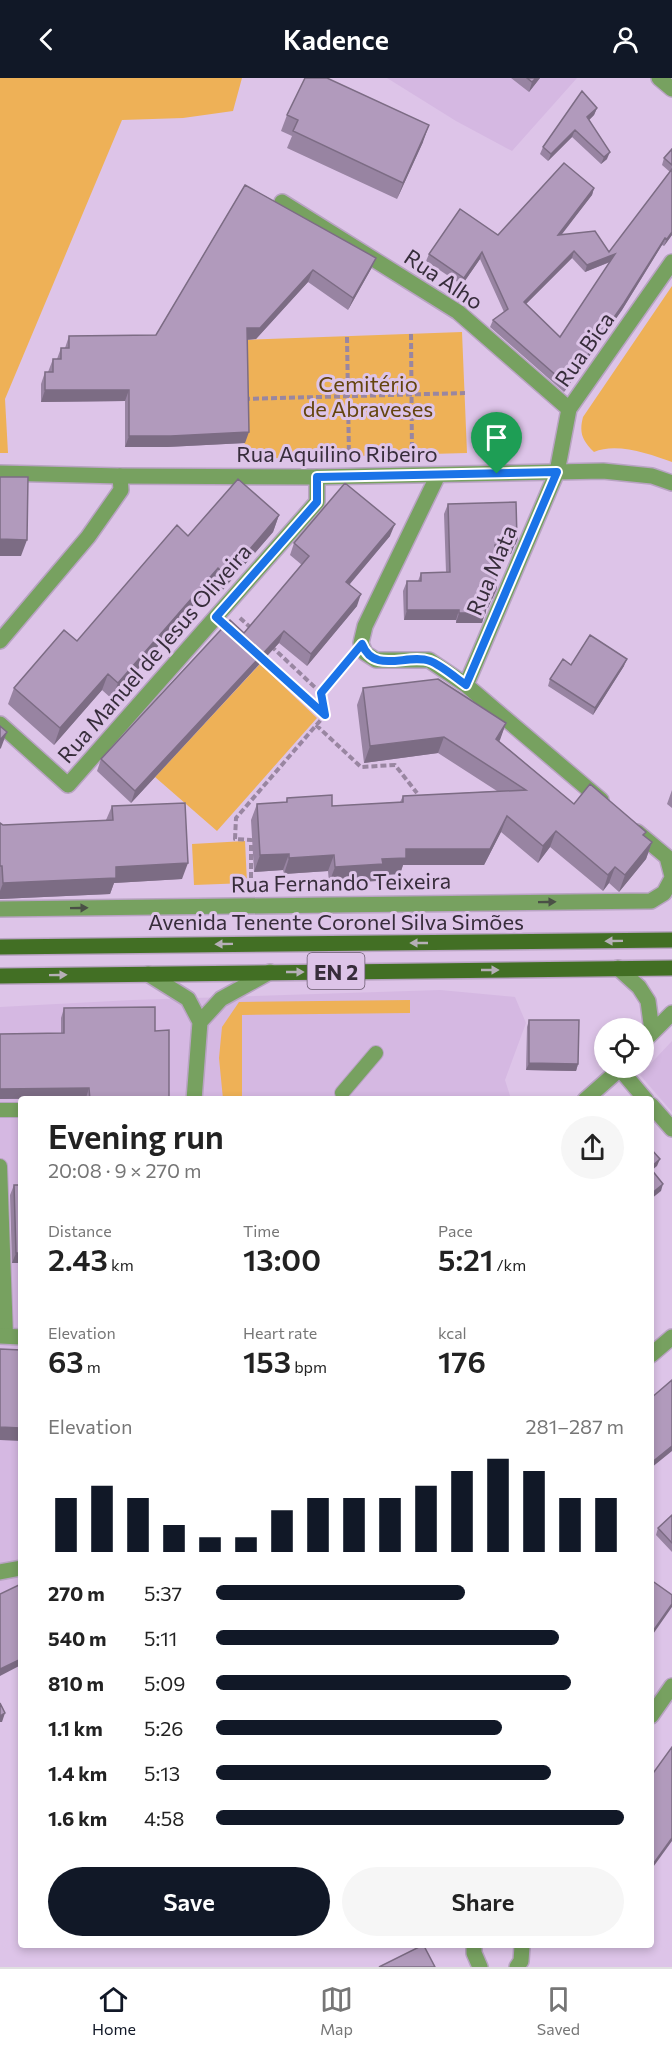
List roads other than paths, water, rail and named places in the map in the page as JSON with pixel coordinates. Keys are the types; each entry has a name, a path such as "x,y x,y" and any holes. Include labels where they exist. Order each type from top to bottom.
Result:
{"main road":[{"name":"Avenida Tenente Coronel Silva Simões","path":"0,946 672,940"},
{"name":"EN 2","path":"0,976 672,968"}],"street":[{"path":"659,78 672,90"},
{"name":"Rua Alho","path":"282,202 458,312 569,409"},
{"name":"Rua Bica","path":"557,472 569,409 672,261"},
{"name":"Rua Aquilino Ribeiro","path":"0,473 317,477 603,471 652,476 672,483"},
{"name":"Rua Mata","path":"466,685 557,472"},
{"path":"0,641 88,537 121,490 120,476"},
{"name":"Rua Fernando Teixeira","path":"0,909 651,900 664,893 672,877 667,857 466,685 429,660 376,660 365,653 362,644 366,626 438,476"},
{"name":"Rua Manuel de Jesus Oliveira","path":"0,724 68,785 317,502 317,477"},
{"path":"618,968 639,987 648,1001 648,1018"},
{"path":"200,1022 221,999 270,972"},
{"path":"148,974 188,999 200,1022 194,1096"},
{"path":"654,1030 672,1013"},
{"path":"590,1096 611,1078"},
{"path":"628,1078 643,1096"},
{"path":"654,1108 672,1129"},
{"path":"654,1352 672,1337"},
{"path":"0,1572 18,1569"},
{"path":"654,1713 670,1694"},
{"path":"474,1948 480,1967"},
{"path":"517,1967 521,1960 522,1948"}],"lane":[{"path":"342,1094 376,1053"},
{"path":"0,1110 18,1110"},
{"path":"0,1166 9,1336"}],"park label":[{"name":"Cemitério de Abraveses","path":"368,396"}]}
